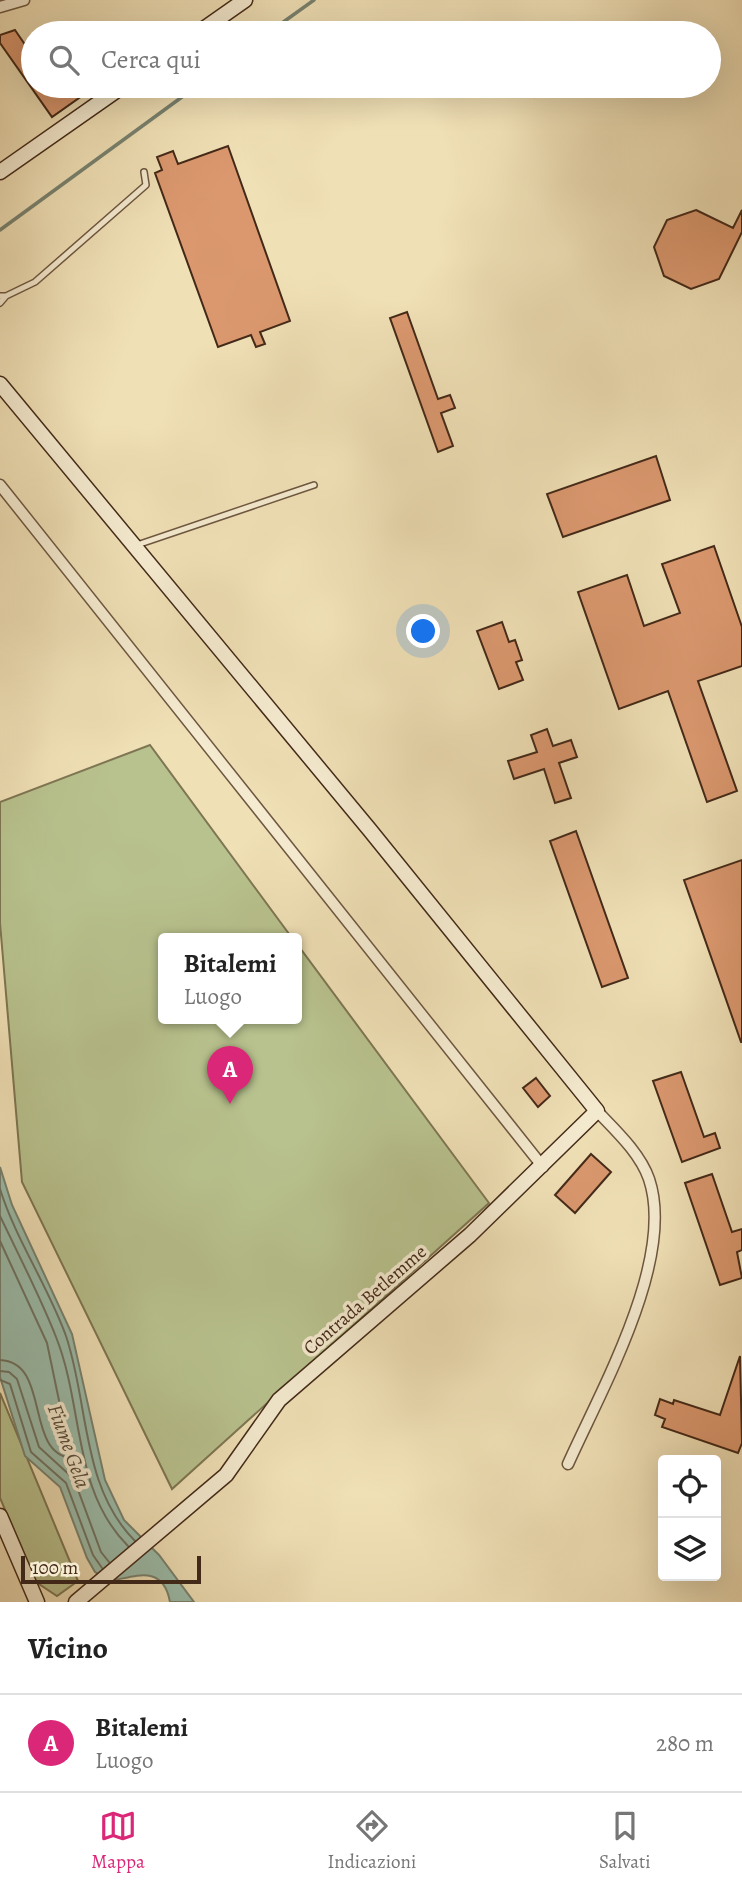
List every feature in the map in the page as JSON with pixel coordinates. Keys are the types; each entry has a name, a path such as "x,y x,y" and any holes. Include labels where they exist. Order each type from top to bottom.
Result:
{"street":[{"path":"0,7 24,0"},
{"path":"215,21 245,0"},
{"path":"0,172 106,98"},
{"path":"0,384 597,1111 632,1149 648,1177 657,1212 649,1264 634,1317 568,1464"},
{"path":"0,485 543,1167"},
{"name":"Contrada Betlemme","path":"79,1600 226,1475 279,1400 470,1235 543,1167 597,1111"},
{"path":"0,1516 37,1602"}],"lane":[{"path":"0,303 3,296 35,282 146,185 144,172"},
{"path":"134,546 314,485"}],"green space":[{"path":"150,745 288,933 158,933 158,1024 302,1024 302,951 489,1203 172,1489 22,1182 0,923 0,802"},
{"path":"0,1393 78,1581 57,1596 36,1582 0,1498"}],"water":[{"name":"Fiume Gela","path":"0,1167 12,1205 72,1334 105,1480 124,1520 159,1555 194,1602 170,1602 161,1582 154,1577 146,1575 110,1581 95,1572 60,1487 25,1456 0,1377"}],"building":[{"path":"15,30 21,39 21,73 0,43 0,35"},
{"path":"39,98 79,98 52,117"},
{"path":"228,146 290,321 260,332 265,344 256,347 251,335 218,347 155,173 162,170 157,157 173,151 178,164"},
{"path":"696,210 733,228 742,210 742,232 719,279 691,289 664,276 654,247 667,220"},
{"path":"407,312 438,399 450,395 455,408 441,413 453,446 438,452 390,318"},
{"path":"656,456 670,500 563,537 547,494"},
{"path":"714,546 742,627 742,666 698,681 737,791 707,802 668,691 619,709 578,592 627,575 644,626 680,613 662,564"},
{"path":"502,622 509,642 515,640 522,660 516,662 523,680 499,689 477,631"},
{"path":"547,729 553,746 571,740 577,757 559,763 571,798 555,803 544,769 514,779 508,761 537,752 531,735"},
{"path":"576,831 628,978 602,987 550,841"},
{"path":"742,860 742,1042 741,1042 684,880"},
{"path":"681,1072 704,1137 715,1133 720,1148 682,1162 653,1081"},
{"path":"536,1078 550,1096 538,1107 523,1088"},
{"path":"591,1154 611,1172 575,1213 555,1195"},
{"path":"712,1174 732,1232 742,1229 742,1250 737,1252 742,1278 720,1285 685,1183"},
{"path":"740,1356 742,1443 738,1453 662,1427 665,1419 655,1415 660,1399 673,1404 674,1400 720,1415"}],"waterway":[{"path":"285,21 314,0"},
{"path":"0,230 181,98"}],"place":[{"name":"Bitalemi","path":"230,1104"}]}
